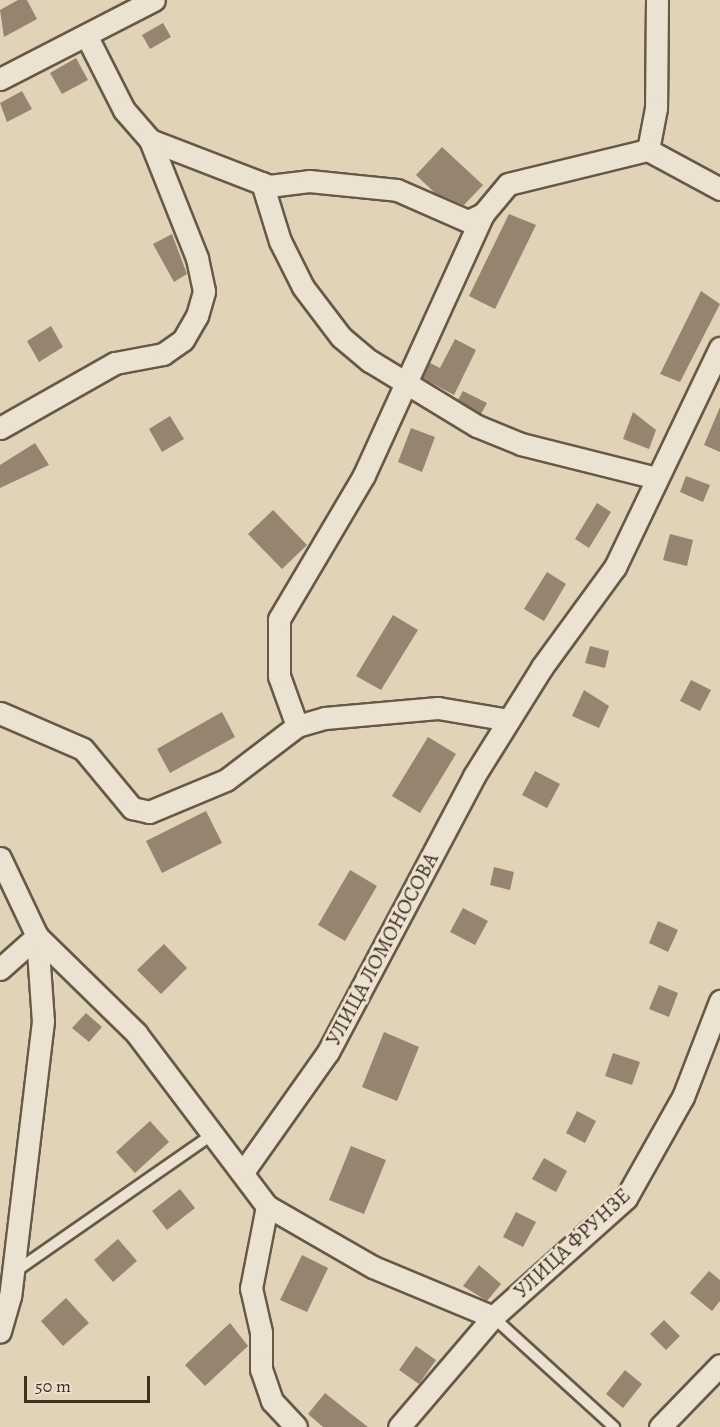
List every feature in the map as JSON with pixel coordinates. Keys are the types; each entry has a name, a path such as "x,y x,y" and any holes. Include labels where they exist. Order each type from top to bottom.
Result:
{"street":[{"path":"0,80 154,0"},
{"path":"648,150 656,108 657,0"},
{"path":"0,428 115,363 163,354 183,340 197,316 204,291 197,258 150,140 124,110 86,35"},
{"path":"150,140 262,183 338,183 397,190 419,195 455,218 468,221 483,214"},
{"path":"297,726 279,676 279,619 364,475 483,214 508,184 648,150 720,189"},
{"path":"262,183 280,241 303,287 341,337 406,383 477,426 521,444 656,478"},
{"name":"УЛИЦА ЛОМОНОСОВА","path":"243,1172 328,1052 509,720 615,567 720,348"},
{"path":"0,713 83,749 132,808 149,812 226,780 297,726 354,714 438,708 509,720"},
{"path":"0,858 37,936 136,1032 267,1206 373,1267 493,1317"},
{"path":"0,969 37,936"},
{"path":"0,1332 13,1273 43,1021 37,936"},
{"name":"УЛИЦА ФРУНЗЕ","path":"399,1427 493,1317 626,1198 683,1097 720,1001"},
{"path":"267,1206 251,1288 261,1332 261,1370 272,1401 297,1427"},
{"path":"660,1427 720,1365"}],"lane":[{"path":"13,1273 213,1134"},
{"path":"493,1317 614,1427"}],"building":[{"path":"18,0 27,0 37,19 4,37 0,10"},
{"path":"163,23 171,37 150,49 142,35"},
{"path":"76,58 88,80 62,94 50,73"},
{"path":"22,91 32,109 7,122 0,103"},
{"path":"442,147 483,185 464,205 435,193 416,175"},
{"path":"509,214 536,225 495,309 469,296"},
{"path":"172,234 187,274 174,282 153,244"},
{"path":"701,291 720,304 680,382 660,374"},
{"path":"51,326 63,347 39,362 27,341"},
{"path":"455,339 476,350 454,395 422,378 430,363 440,368"},
{"path":"463,391 487,403 481,414 458,400"},
{"path":"720,407 720,452 704,445"},
{"path":"633,412 656,430 649,449 623,439"},
{"path":"170,416 184,439 162,452 149,429"},
{"path":"411,428 435,437 422,472 398,462"},
{"path":"35,443 49,465 0,488 0,465"},
{"path":"686,476 710,485 703,502 680,492"},
{"path":"597,503 611,512 589,548 575,539"},
{"path":"273,510 307,545 282,569 248,534"},
{"path":"670,534 693,540 687,566 663,560"},
{"path":"547,572 566,584 544,621 524,609"},
{"path":"393,615 418,630 381,690 356,676"},
{"path":"590,646 609,651 605,668 585,663"},
{"path":"691,680 711,690 700,711 680,701"},
{"path":"584,690 609,706 599,728 572,716"},
{"path":"222,712 235,737 170,773 157,749"},
{"path":"428,737 456,754 420,813 392,796"},
{"path":"535,771 560,784 547,808 522,795"},
{"path":"206,811 222,843 162,873 146,841"},
{"path":"494,867 514,872 510,890 490,885"},
{"path":"350,870 377,886 345,941 318,925"},
{"path":"463,908 488,921 475,945 450,932"},
{"path":"658,921 678,930 668,952 649,943"},
{"path":"164,944 187,968 161,994 137,970"},
{"path":"659,985 678,993 669,1017 649,1009"},
{"path":"86,1013 102,1027 89,1042 72,1028"},
{"path":"384,1032 419,1047 397,1101 362,1087"},
{"path":"613,1053 640,1062 632,1085 605,1076"},
{"path":"577,1111 596,1121 585,1143 566,1133"},
{"path":"150,1121 169,1142 135,1173 116,1152"},
{"path":"351,1146 386,1160 364,1214 329,1200"},
{"path":"544,1158 567,1171 556,1192 532,1179"},
{"path":"180,1189 195,1208 167,1230 152,1211"},
{"path":"516,1212 536,1222 523,1247 503,1237"},
{"path":"118,1239 137,1261 113,1282 94,1260"},
{"path":"302,1255 328,1268 307,1312 280,1300"},
{"path":"479,1265 501,1284 487,1301 463,1286"},
{"path":"709,1271 720,1280 720,1301 712,1311 690,1293"},
{"path":"66,1298 89,1323 63,1346 41,1321"},
{"path":"664,1320 680,1336 666,1350 650,1334"},
{"path":"230,1323 248,1346 205,1386 185,1365"},
{"path":"416,1346 436,1360 419,1384 399,1370"},
{"path":"625,1370 642,1384 623,1408 606,1394"},
{"path":"325,1393 368,1427 323,1427 308,1414"}]}
